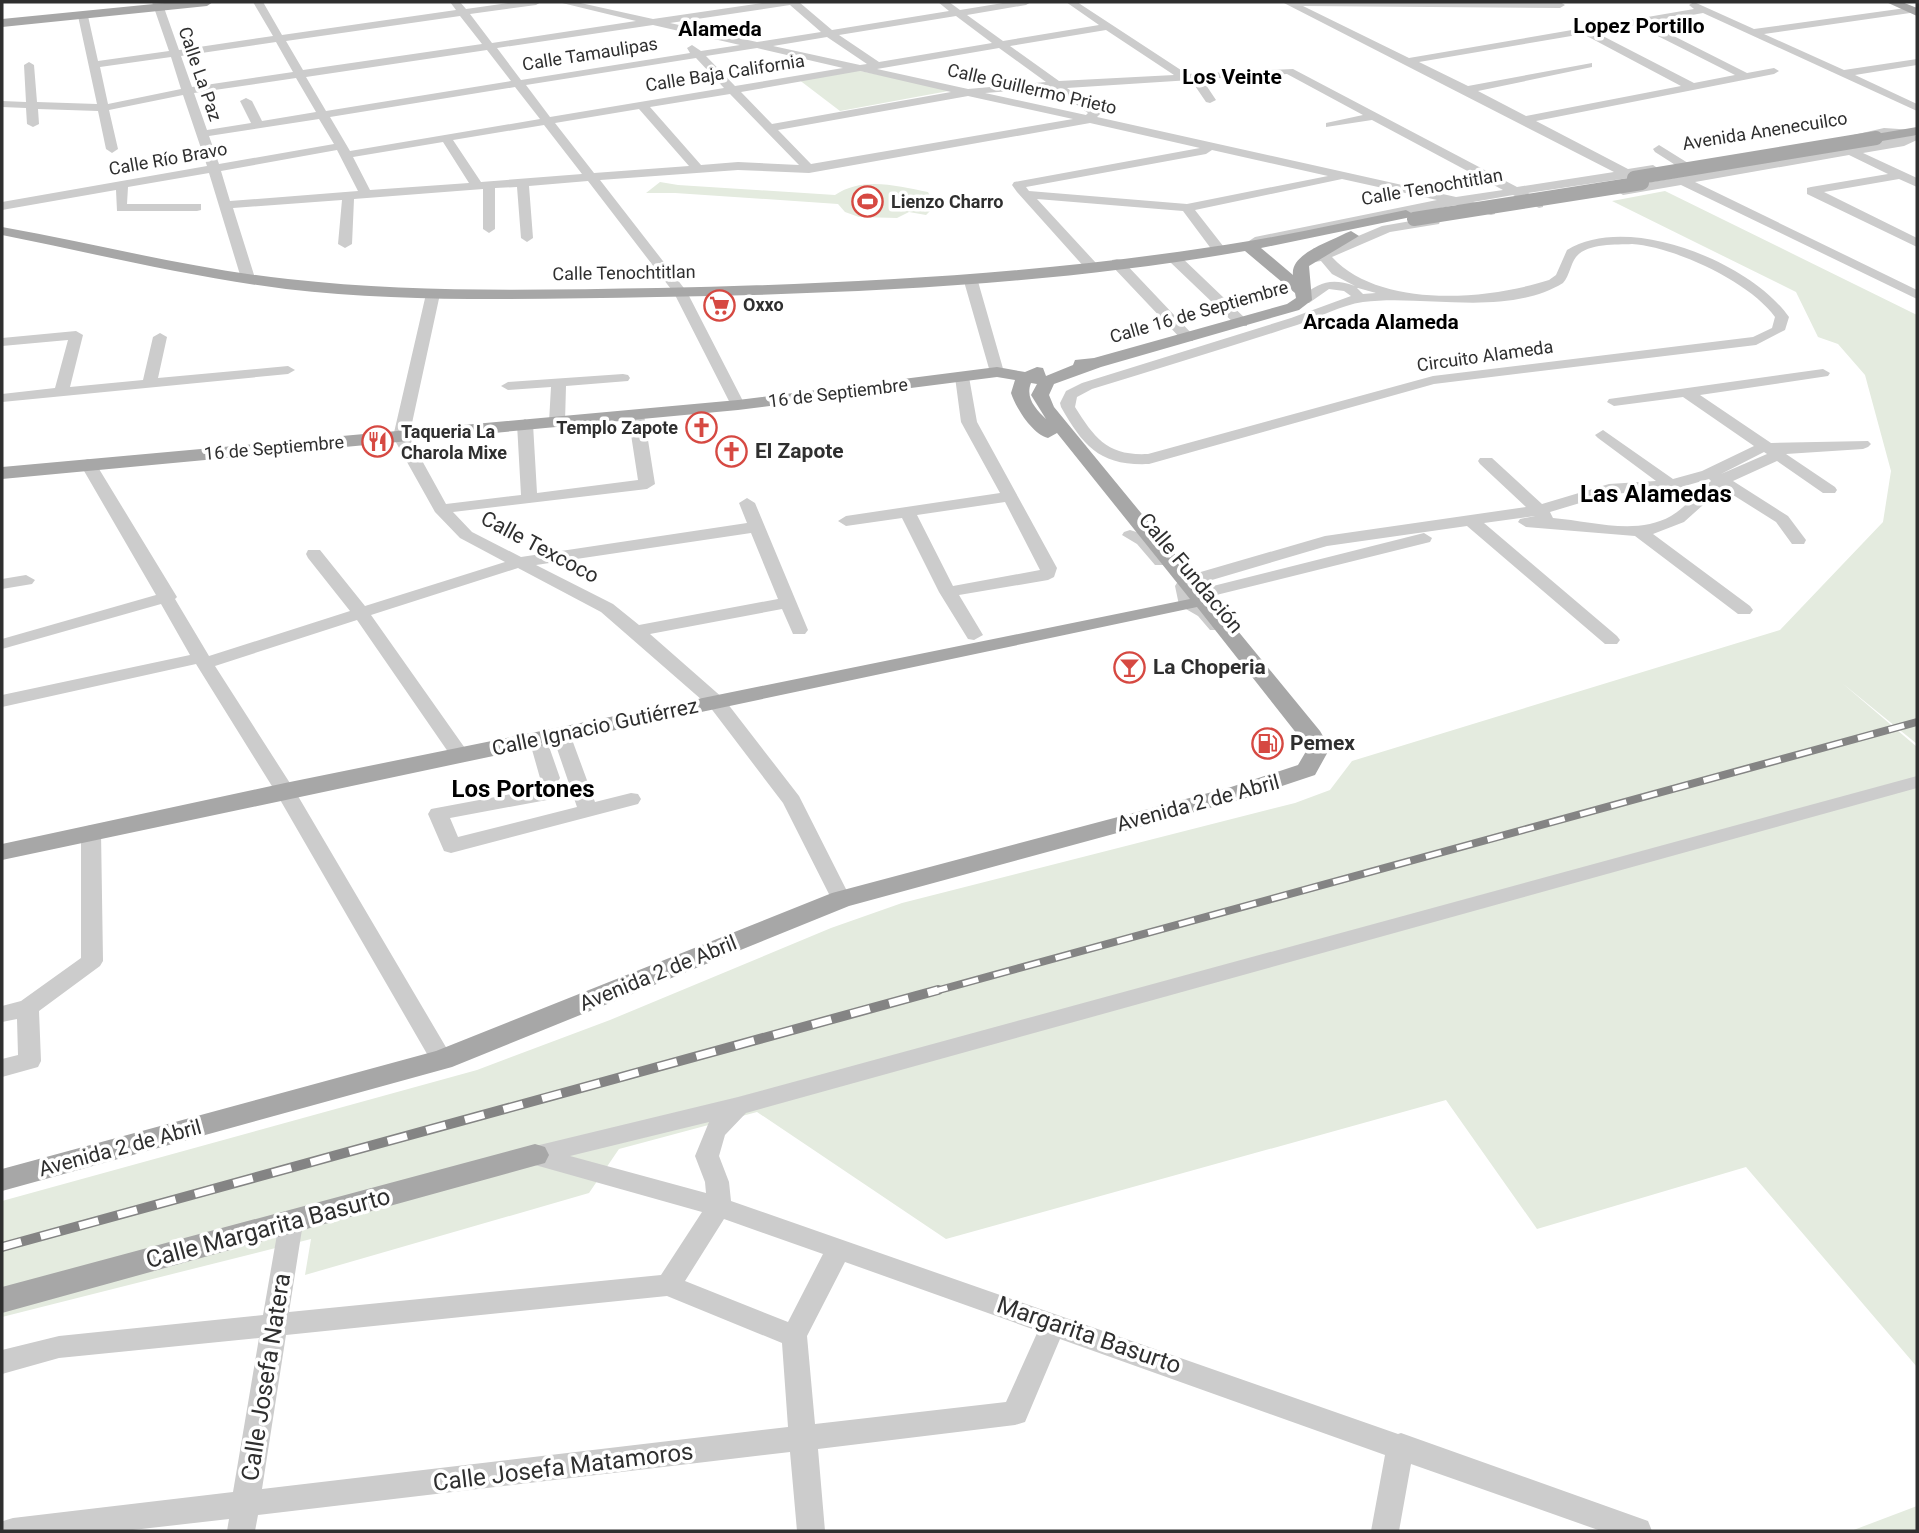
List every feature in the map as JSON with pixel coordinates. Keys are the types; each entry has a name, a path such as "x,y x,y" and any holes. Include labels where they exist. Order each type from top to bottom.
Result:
{"main road":[{"path":"2,23 83,16 158,4 207,2"},
{"path":"1892,2 1916,7"},
{"name":"Avenida Anenecuilco","path":"1638,180 1915,133"},
{"name":"Calle Tenochtitlan","path":"2,231 291,284 433,294 680,292 853,286 970,278 1174,258 1250,247 1404,214 1638,180"},
{"name":"Calle 16 de Septiembre","path":"1095,363 1293,307 1303,295 1301,266 1367,229 1404,214"},
{"name":"Calle 16 de Septiembre","path":"1250,247 1303,295"},
{"path":"1025,377 1065,365 1095,363"},
{"path":"1047,381 1095,363"},
{"name":"16 de Septiembre","path":"2,472 738,405 997,372 1047,381"},
{"name":"Calle Fundación","path":"1025,377 1019,384 1018,394 1130,535 1189,592 1240,647 1312,736 1319,748 1312,764"},
{"name":"Calle Fundación","path":"1047,381 1040,395 1046,408 1189,592 1303,745 1312,764"},
{"name":"Calle Ignacio Gutiérrez","path":"2,852 285,790 716,703 1189,592"},
{"name":"Avenida 2 de Abril","path":"2,1180 442,1060 841,899 1238,793 1293,776 1307,770 1312,764"},
{"name":"Calle Margarita Basurto","path":"2,1300 535,1155"}],"street":[{"path":"258,2 344,150 366,195"},
{"path":"94,65 278,39 458,7 536,2"},
{"name":"Calle Guillermo Prieto","path":"564,2 986,89 1216,148 1456,201 1493,212"},
{"name":"Calle Guillermo Prieto","path":"597,2 753,46 965,92 1236,144 1476,198 1512,209"},
{"path":"670,24 791,2 830,34 876,65"},
{"path":"943,2 1055,83 1091,117"},
{"name":"Calle Tamaulipas","path":"202,134 1026,2"},
{"path":"1071,2 1189,76 1210,100"},
{"path":"1289,2 1560,5"},
{"path":"1289,2 1467,90 1638,180"},
{"path":"1687,2 1917,108"},
{"name":"Calle La Paz","path":"158,4 248,278"},
{"path":"458,7 680,292 738,405"},
{"path":"1752,32 1916,7"},
{"path":"1409,61 1704,10"},
{"path":"83,16 112,149"},
{"path":"2,104 103,108 186,91 648,21"},
{"path":"1637,21 1745,76"},
{"path":"670,24 809,169"},
{"name":"Calle Baja California","path":"344,150 445,138 1110,26"},
{"path":"1585,31 1692,87"},
{"path":"1842,74 1917,62"},
{"path":"29,65 33,124"},
{"path":"1467,90 1588,65"},
{"path":"771,128 986,89 1289,71 1539,204"},
{"path":"1524,120 1774,71"},
{"path":"246,101 258,125"},
{"path":"642,105 699,170"},
{"path":"1330,125 1373,116"},
{"path":"226,205 738,166 809,169 1091,117"},
{"name":"Avenida Anenecuilco","path":"1638,180 1682,164 1884,131 1915,133"},
{"name":"Avenida Anenecuilco","path":"1638,180 1684,181 1703,178 1904,142 1915,133"},
{"path":"445,138 484,187 489,229"},
{"path":"1022,189 1236,144"},
{"path":"1659,149 1703,178"},
{"name":"Calle Río Bravo","path":"2,206 214,168 344,150"},
{"path":"1852,152 1917,183"},
{"path":"1022,189 1187,208 1362,172"},
{"path":"1900,175 1811,191 1917,243"},
{"name":"Calle Tenochtitlan","path":"1404,214 1456,201 1515,192 1638,180"},
{"name":"Calle Tenochtitlan","path":"1321,254 1388,229 1539,204 1638,180"},
{"path":"1684,181 1917,295"},
{"path":"523,184 527,238"},
{"path":"122,185 121,208 197,207"},
{"path":"1022,189 1091,266"},
{"path":"1399,189 1406,197 1404,214"},
{"path":"345,244 348,197"},
{"path":"1187,208 1220,251"},
{"name":"Circuito Alameda","path":"1644,240 1665,245 1756,289 1776,306 1782,327 1774,335 1756,341 1433,380 1140,460 1124,461 1107,455 1068,407 1071,394 1087,386 1296,321 1358,298 1405,296 1456,301 1551,285 1563,276 1569,256 1580,248 1644,240"},
{"name":"Circuito Alameda","path":"1321,254 1340,271 1364,284 1405,296"},
{"path":"1174,258 1242,323"},
{"path":"1117,263 1188,338"},
{"path":"1271,265 1301,266"},
{"path":"1303,295 1326,285 1340,271"},
{"path":"970,278 997,372"},
{"path":"1894,284 1917,279"},
{"path":"1326,285 1352,289 1358,298"},
{"path":"401,437 433,294"},
{"path":"2,342 76,335 61,393"},
{"path":"150,383 160,337"},
{"path":"2,398 288,370"},
{"path":"1614,402 1823,373"},
{"path":"948,592 1042,576 1048,573 1049,568 969,422 962,377"},
{"path":"508,386 623,378"},
{"path":"557,422 559,382"},
{"path":"1686,392 1829,490"},
{"path":"441,509 647,484 636,415"},
{"path":"525,424 529,499"},
{"path":"1603,435 1671,485"},
{"name":"Calle Texcoco","path":"401,437 441,509 466,535 607,608 716,703 792,801 841,899"},
{"path":"1545,515 1609,489 1671,485 1716,477 1774,451 1863,444"},
{"path":"1486,461 1545,515"},
{"path":"88,464 203,661 285,790 442,1060"},
{"path":"1640,532 1672,522 1716,477"},
{"path":"1716,477 1782,519 1798,540"},
{"path":"846,521 1008,496"},
{"path":"747,503 799,629"},
{"path":"907,512 948,592 974,635"},
{"path":"1189,592 1471,522 1545,515 1640,532 1744,610"},
{"path":"1471,522 1611,640"},
{"path":"2,701 203,661 521,562 755,527"},
{"path":"314,554 361,613 460,755"},
{"path":"2,584 26,580"},
{"path":"2,644 168,597"},
{"path":"636,631 786,603"},
{"path":"561,734 588,810"},
{"path":"538,739 550,778 540,794 438,814 452,846 631,799"},
{"path":"535,1155 738,1106 1917,782"},
{"path":"2,1014 28,1008 92,961 91,832"},
{"path":"2,1068 30,1061 28,1008"},
{"path":"668,1284 719,1207 717,1182 707,1156 715,1131 738,1106"},
{"name":"Margarita Basurto","path":"535,1155 719,1207 1401,1445 1638,1531"},
{"name":"Calle Josefa Natera","path":"243,1518 291,1223"},
{"path":"811,1531 794,1336 839,1248"},
{"path":"2,1362 60,1347 668,1284 794,1336"},
{"name":"Calle Josefa Matamoros","path":"13,1531 243,1518 804,1438 1015,1413 1054,1323"},
{"path":"1385,1531 1401,1445"}],"shaded area":[{"path":"855,70 954,90 840,111 798,79"},
{"name":"Lienzo Charro","path":"660,182 835,195 857,186 880,184 928,192 935,206 926,215 909,212 897,218 859,217 845,212 838,204 646,193"},
{"path":"1665,191 1917,315 1917,744 1842,683 1917,747 1917,1367 1746,1167 1537,1229 1446,1100 946,1239 757,1112 619,1149 589,1193 305,1275 311,1239 2,1317 2,1201 477,1070 610,1020 831,928 902,903 1295,803 1330,790 1352,761 1780,630 1883,522 1891,471 1865,375 1838,344 1818,337 1796,292 1612,201"},
{"path":"1917,1506 1917,1531 1851,1531"}],"railway":[{"path":"932,992 1917,722"},
{"path":"2,1247 938,990"}],"place":[{"name":"Lienzo Charro","path":"868,202"},
{"name":"Oxxo","path":"720,305"},
{"name":"Templo Zapote","path":"701,428"},
{"name":"Taqueria La Charola Mixe","path":"378,442"},
{"name":"El Zapote","path":"732,451"},
{"name":"La Choperia","path":"1130,667"},
{"name":"Pemex","path":"1267,743"}],"district":[{"name":"Lopez Portillo","path":"1639,26"},
{"name":"Alameda","path":"720,29"},
{"name":"Los Veinte","path":"1232,77"},
{"name":"Arcada Alameda","path":"1381,322"},
{"name":"Las Alamedas","path":"1656,494"},
{"name":"Los Portones","path":"523,789"}]}
